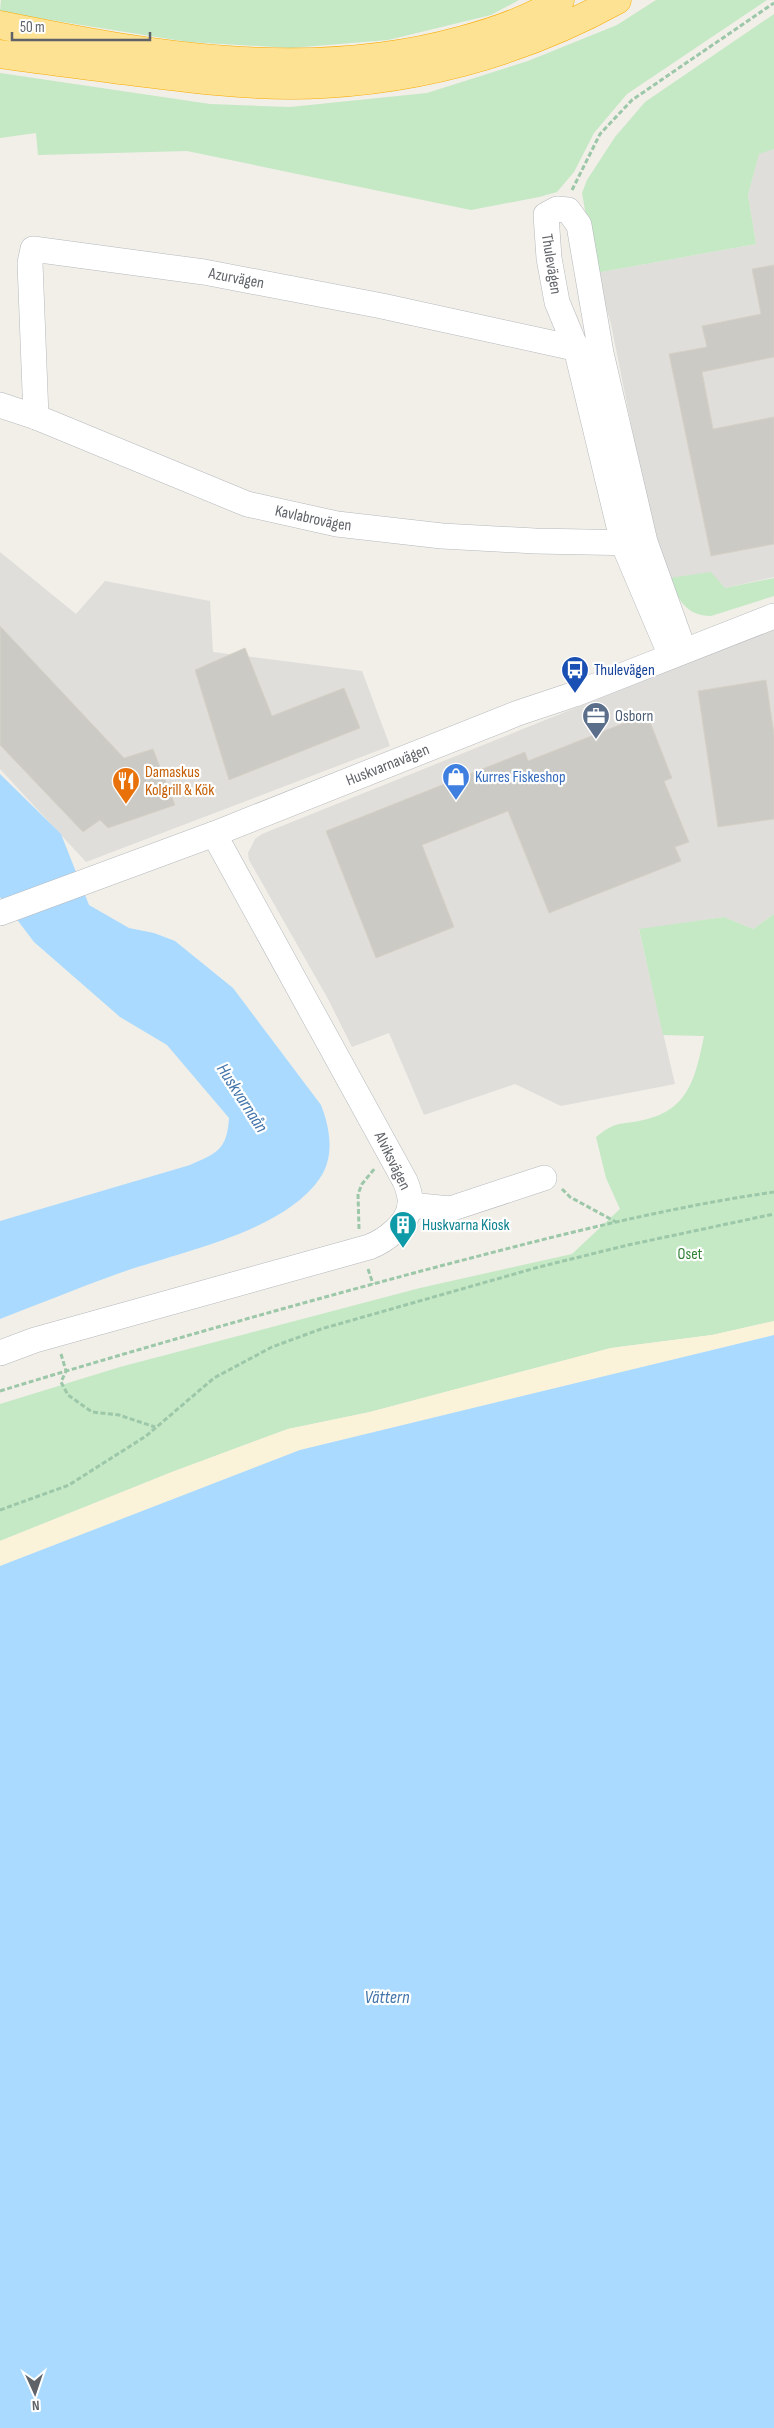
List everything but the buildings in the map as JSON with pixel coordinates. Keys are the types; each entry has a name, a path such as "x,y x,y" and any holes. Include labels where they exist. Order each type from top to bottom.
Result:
{"highway":[{"path":"0,25 154,52 273,63 331,62 379,58 433,49 480,36 519,21 560,0"},
{"path":"0,54 179,78 261,84 324,84 398,76 453,66 527,43 617,0"}],"street":[{"name":"Thulevägen","path":"634,543 579,224 568,210 557,208 546,215 545,228 557,302 576,348 634,543 678,654"},
{"name":"Azurvägen","path":"36,417 30,262 33,250 204,272 382,306 601,353"},
{"name":"Kavlabrovägen","path":"0,405 36,417 247,504 337,524 442,536 634,543"},
{"name":"Huskvarnavägen","path":"0,913 214,834 518,712 575,694 774,616"},
{"name":"Alviksvägen","path":"0,1353 35,1340 361,1249 380,1242 390,1235 405,1216 410,1205 405,1181 214,834"},
{"path":"410,1205 450,1210 544,1178"}],"path":[{"path":"568,210 572,192 600,134 632,100 774,3"},
{"path":"373,1284 361,1249 358,1194 362,1184 374,1170 376,1161"},
{"path":"544,1178 562,1189 570,1197 617,1222"},
{"path":"0,1391 373,1284 550,1237 729,1198 774,1192"},
{"path":"0,1510 69,1485 156,1428 214,1378 272,1347 321,1329 539,1267 628,1245 774,1214"},
{"path":"66,1371 61,1382 68,1395 92,1412 119,1415 156,1428"}],"shaded area":[{"path":"774,149 774,577 725,588 669,578 646,499 611,324 596,273 756,244 748,195 759,153"},
{"path":"0,552 76,614 105,581 210,601 213,652 362,671 390,746 86,862 0,769"},
{"path":"774,628 774,914 753,929 724,917 639,930 675,1084 561,1106 515,1084 424,1115 389,1033 352,1047 328,999 249,860 248,853 255,839 262,834"}],"green space":[{"path":"1,0 519,0 491,15 388,40 291,48 188,42 0,12"},
{"path":"656,0 767,0 627,94 594,133 574,172 557,192 539,197 471,210 187,151 38,155 36,133 0,138 0,73 210,104 290,107 427,93 528,61 617,25"},
{"path":"774,14 774,149 759,154 748,195 756,244 596,273 582,193 587,180 615,137 645,102"},
{"path":"711,572 725,588 774,578 774,596 711,616 695,613 684,605 669,578"},
{"name":"Oset","path":"774,914 774,1321 712,1335 611,1348 370,1412 288,1429 172,1472 0,1541 0,1404 120,1367 420,1288 572,1254 620,1209 606,1178 596,1137 616,1125 655,1117 679,1102 686,1092 697,1067 704,1036 663,1035 639,929 724,917 753,929"}],"sand":[{"path":"774,1321 774,1335 300,1450 0,1566 0,1541 172,1472 288,1429 370,1412 611,1348 712,1335"}],"water":[{"name":"Huskvarnaån","path":"0,774 61,834 89,905 129,928 154,933 175,941 233,988 321,1105 327,1123 330,1142 328,1161 320,1178 303,1197 281,1213 256,1227 117,1274 0,1319 0,1221 199,1161 214,1153 223,1144 229,1118 167,1045 120,1017 34,942 0,897"},
{"name":"Vättern","path":"774,1335 774,2428 0,2428 0,1566 300,1450"}],"place":[{"name":"Thulevägen","path":"575,694"},
{"name":"Osborn","path":"596,740"},
{"name":"Kurres Fiskeshop","path":"456,801"},
{"name":"Damaskus Kolgrill & Kök","path":"126,805"},
{"name":"Huskvarna Kiosk","path":"403,1249"}]}
